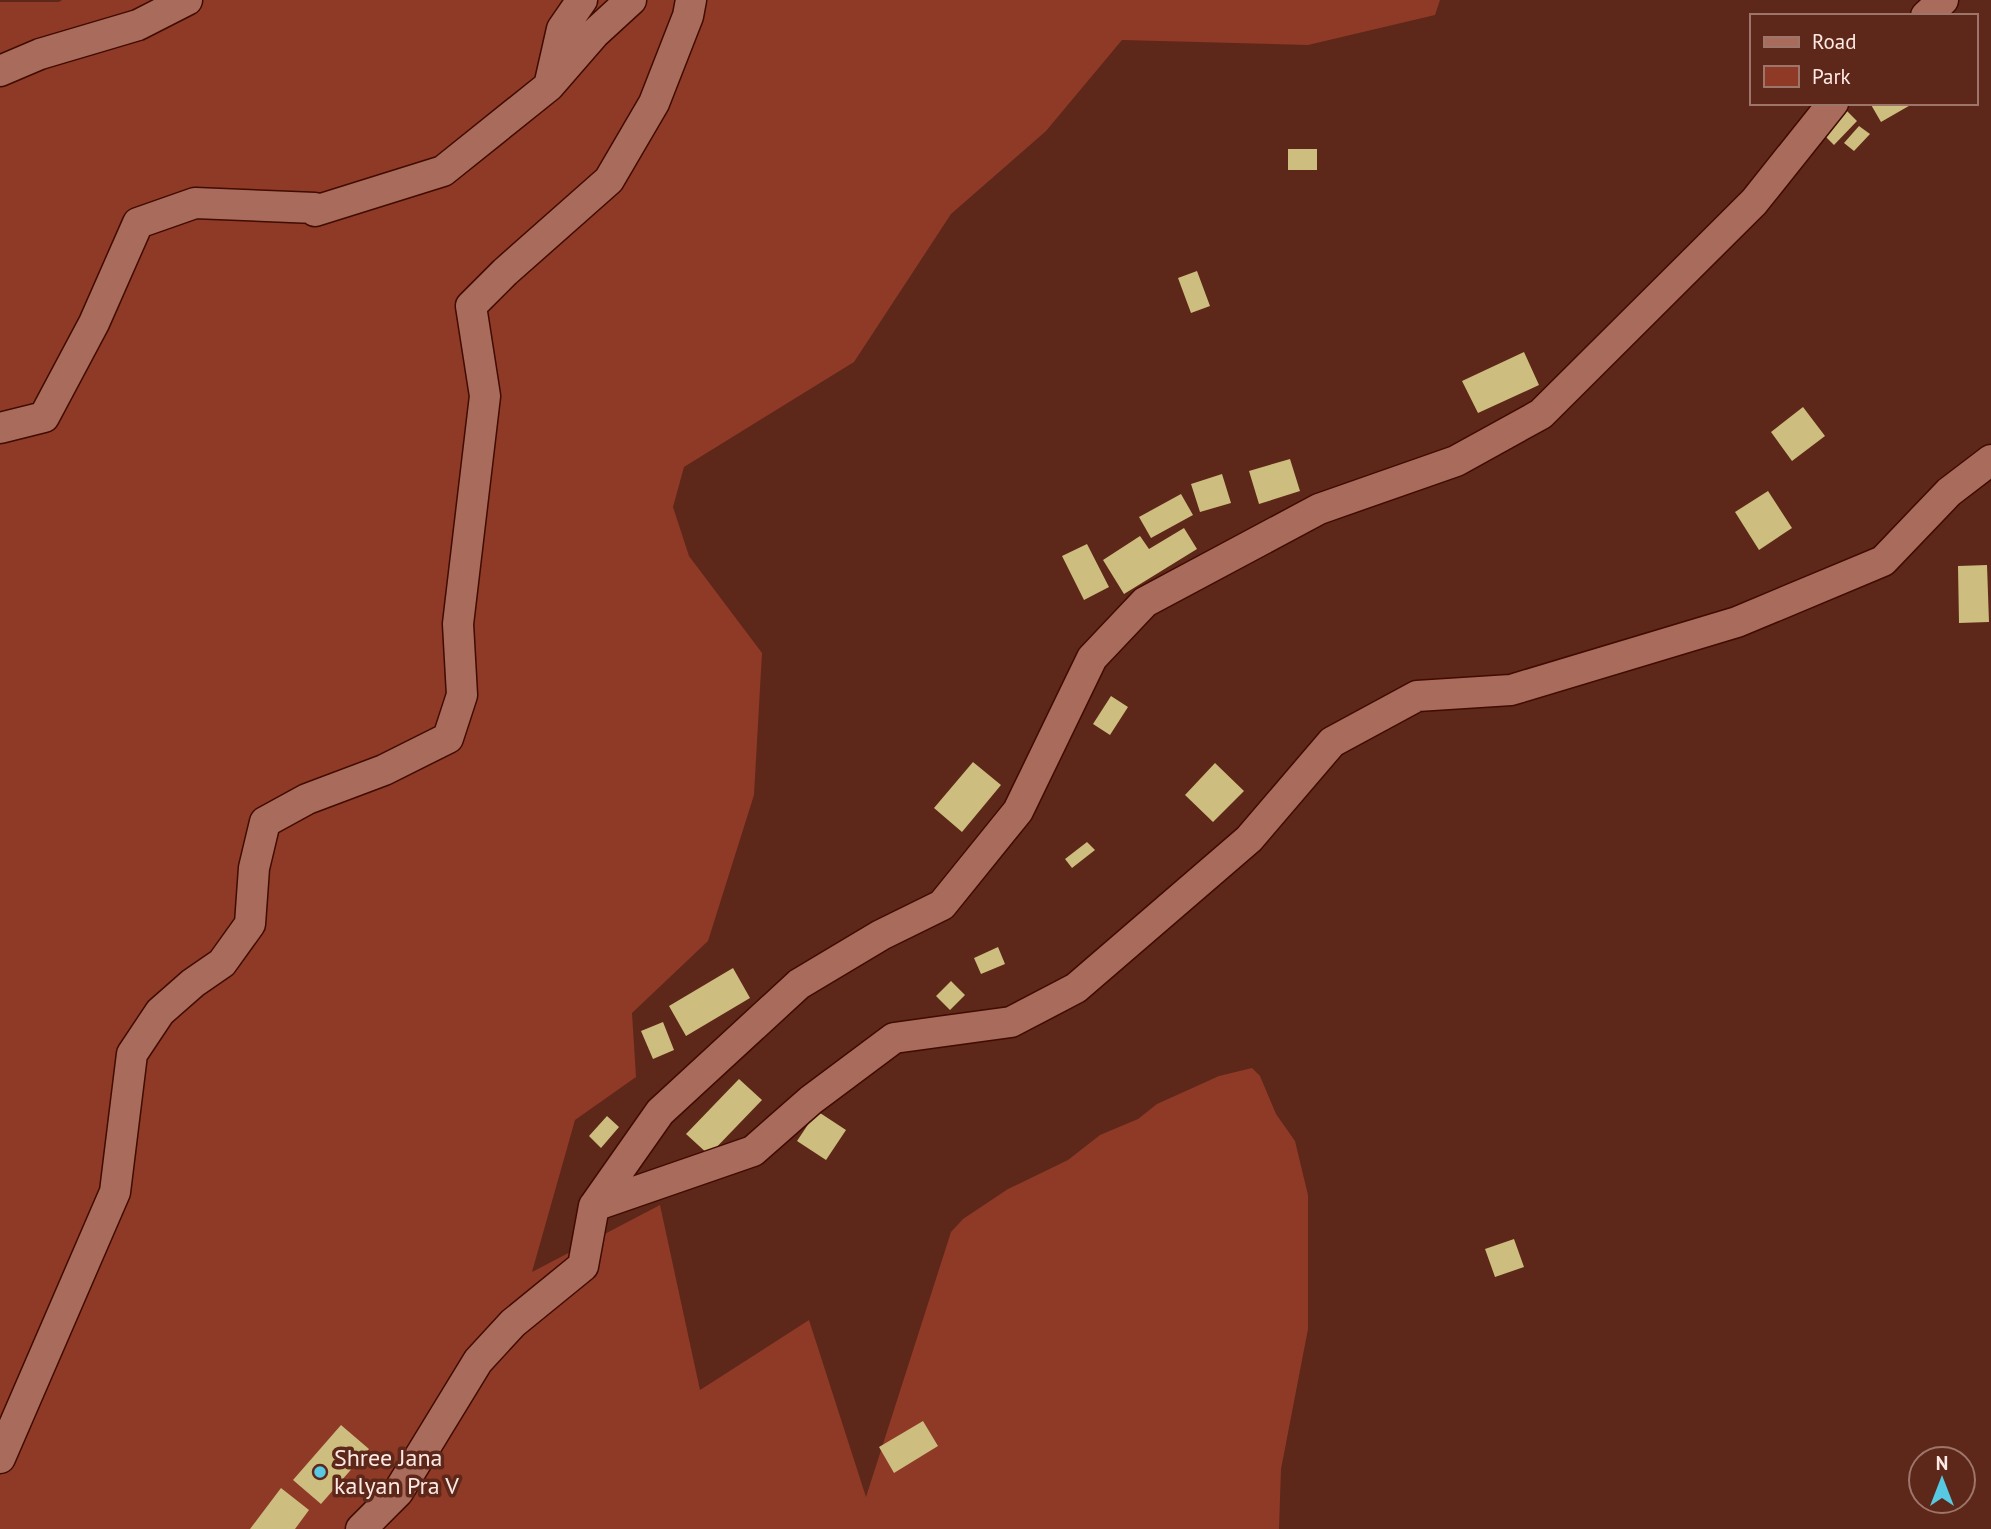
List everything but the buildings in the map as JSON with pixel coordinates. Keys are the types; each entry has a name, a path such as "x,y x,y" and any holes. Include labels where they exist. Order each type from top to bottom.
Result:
{"street":[{"path":"0,71 40,54 138,25 187,0"},
{"path":"549,86 562,29 582,0"},
{"path":"0,428 44,417 94,323 138,223 195,203 315,208 315,211 443,171 549,86 595,33 631,0"},
{"path":"0,1458 115,1192 132,1054 160,1012 193,983 222,963 250,924 254,868 265,822 307,799 384,770 448,738 462,695 458,624 485,396 471,306 505,272 609,180 654,103 688,16 691,0"},
{"path":"1928,14 1943,0"},
{"path":"360,1529 398,1492 478,1361 513,1323 583,1266 594,1206 660,1112 799,984 881,935 942,905 1018,811 1092,658 1145,602 1319,509 1456,461 1541,414 1754,202 1831,105"},
{"path":"594,1206 753,1151 811,1100 894,1038 1011,1022 1076,988 1249,839 1332,742 1417,696 1511,690 1737,622 1883,561 1949,492 1991,460"}],"green space":[{"path":"1440,0 1435,15 1308,45 1122,40 1046,131 951,214 854,362 684,467 673,507 689,556 762,653 754,795 708,941 632,1013 636,1077 575,1120 532,1272 660,1205 700,1390 809,1320 866,1497 951,1232 963,1219 1008,1189 1068,1160 1100,1135 1138,1119 1157,1104 1219,1076 1252,1068 1260,1076 1276,1114 1295,1141 1308,1195 1308,1329 1281,1469 1279,1529 0,1529 0,2"}],"place":[{"name":"Shree Jana kalyan Pra V","path":"320,1472"}]}
